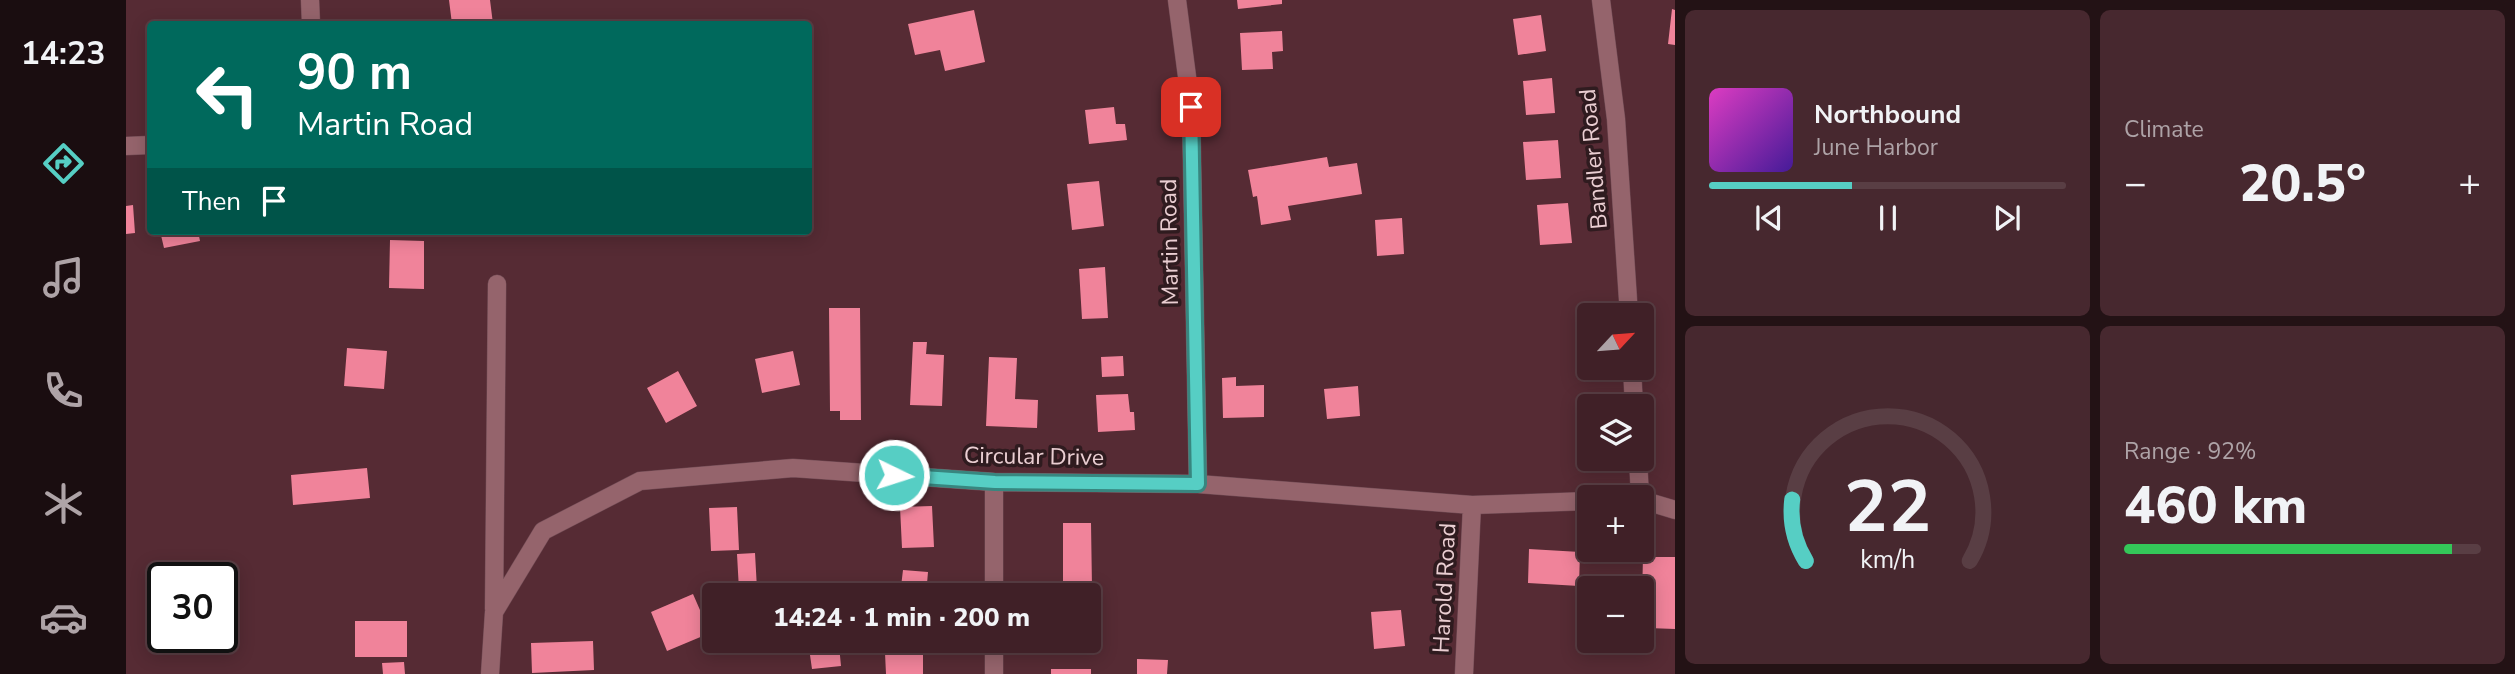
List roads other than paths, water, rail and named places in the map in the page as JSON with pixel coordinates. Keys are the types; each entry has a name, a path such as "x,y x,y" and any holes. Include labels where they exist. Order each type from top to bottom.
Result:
{"street":[{"path":"310,0 311,21"},
{"name":"Martin Road","path":"1177,0 1191,107 1198,484"},
{"name":"Bandler Road","path":"1601,0 1616,119 1628,303"},
{"path":"126,146 147,145"},
{"name":"Circular Drive","path":"490,674 494,612 497,284"},
{"name":"Circular Drive","path":"494,612 543,531 640,481 793,468 995,482 1198,484 1472,505 1577,502"},
{"path":"994,583 995,482"},
{"path":"1654,503 1675,510"},
{"name":"Harold Road","path":"1464,674 1472,505"},
{"path":"994,653 994,674"}]}
